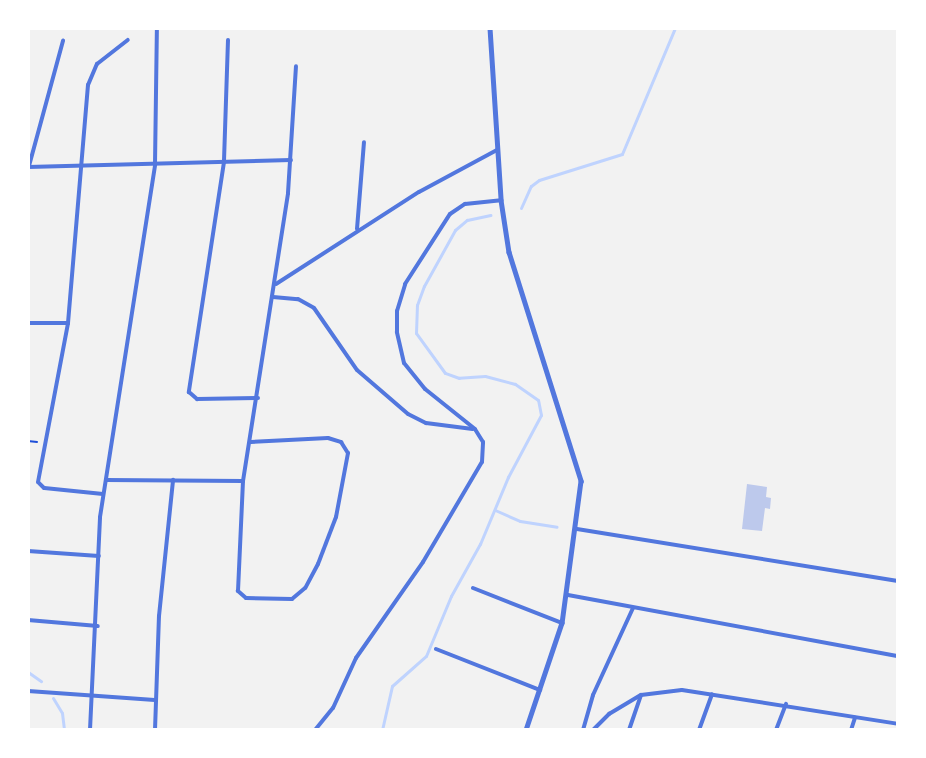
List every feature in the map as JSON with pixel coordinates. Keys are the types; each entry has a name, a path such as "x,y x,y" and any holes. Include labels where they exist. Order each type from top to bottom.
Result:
{"street":[{"path":"90,729 98,626 99,555 104,494 154,164 157,28"},
{"path":"490,28 501,200 514,276 578,466 581,482 577,529 562,623 526,729"},
{"path":"104,494 44,488 38,482 68,323 92,72 97,64 128,40"},
{"path":"228,40 224,162 189,392 197,399 258,398"},
{"path":"63,41 29,166 291,160"},
{"path":"250,442 328,438 341,442 348,453 341,495 329,536 305,588 292,599 281,602 239,594 243,481 276,284 291,160 296,66"},
{"path":"357,230 364,142"},
{"path":"276,284 357,230 497,150"},
{"path":"315,729 333,708 360,650 423,562 478,471 483,452 475,429 426,389 404,363 397,332 397,311 405,284 450,214 465,204 501,200"},
{"path":"273,297 298,299 314,308 357,370 408,414 426,423 475,429"},
{"path":"28,323 68,323"},
{"path":"106,480 243,481"},
{"path":"155,729 155,700 172,480"},
{"path":"577,529 897,581"},
{"path":"28,551 99,555"},
{"path":"473,588 562,623"},
{"path":"568,595 897,656"},
{"path":"583,729 592,695 633,608"},
{"path":"28,620 98,626"},
{"path":"436,649 540,690"},
{"path":"593,729 609,714 641,695 682,690 786,704 897,724"},
{"path":"28,691 155,700"},
{"path":"699,729 712,694"},
{"path":"629,729 641,695"},
{"path":"776,729 786,704"},
{"path":"851,729 855,718"}],"path":[{"path":"28,441 44,443"}],"building":[{"path":"747,484 767,487 766,497 771,498 770,509 765,508 762,531 742,529"}],"waterway":[{"path":"521,208 531,186 539,180 622,154 675,28"},
{"path":"382,730 392,686 426,656 451,596 480,544 508,477 541,415 538,400 515,384 485,376 459,378 445,373 416,333 417,305 424,286 455,230 467,220 490,215"},
{"path":"495,510 520,521 557,527"},
{"path":"28,672 41,681"},
{"path":"53,698 62,713 64,730"}]}
